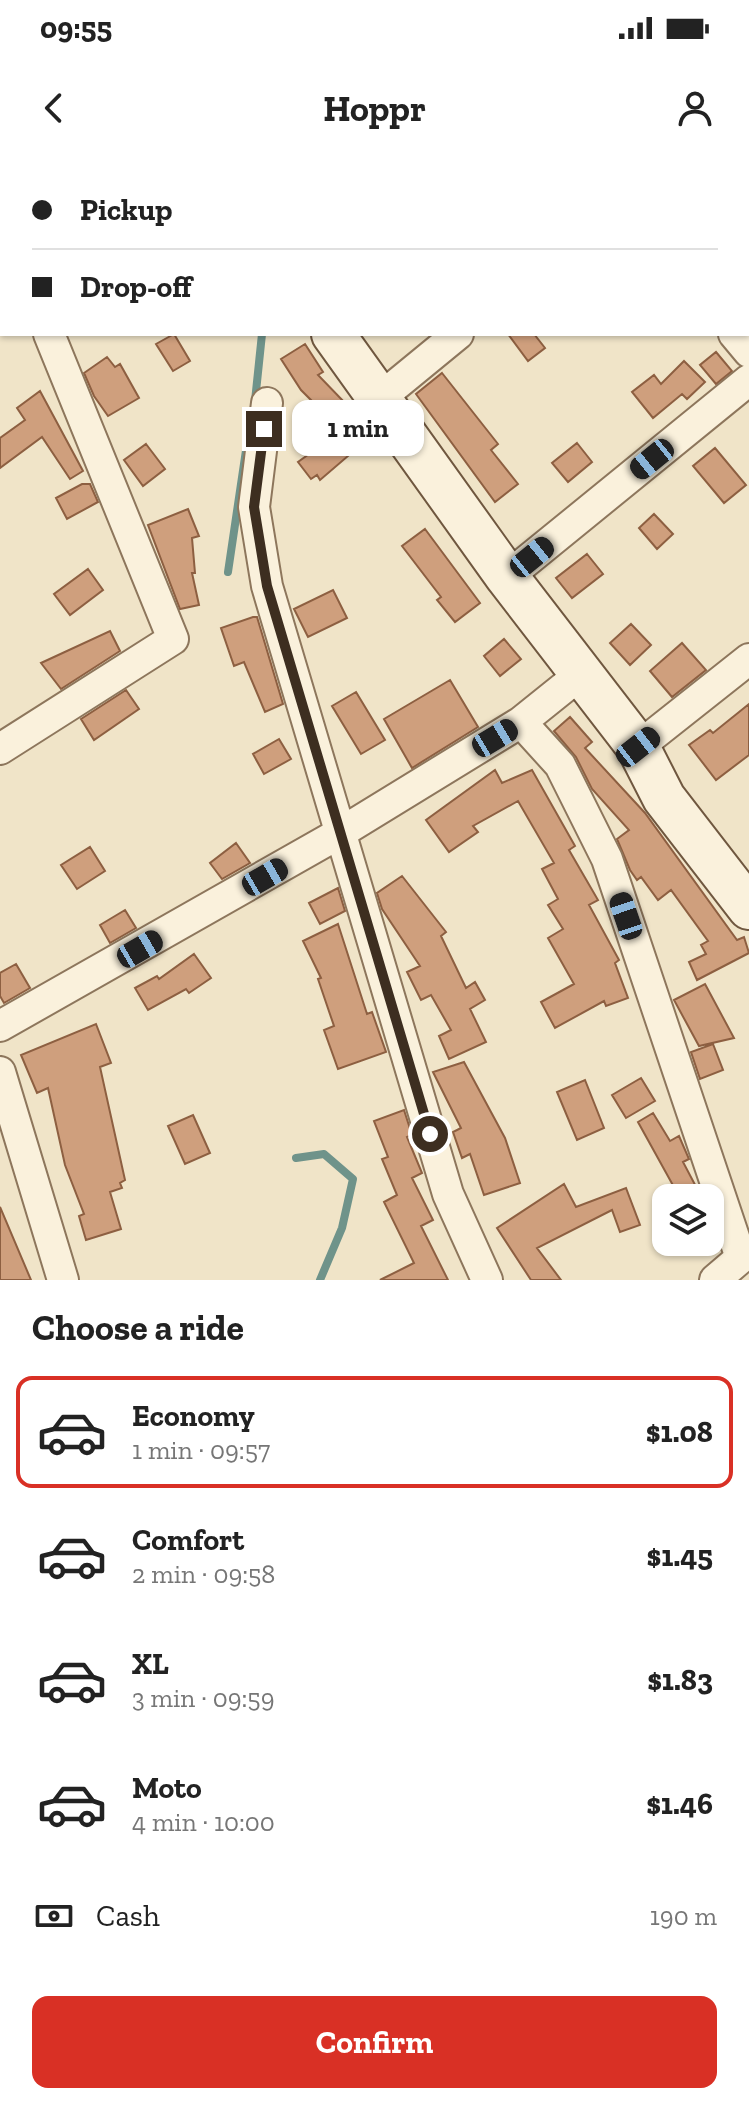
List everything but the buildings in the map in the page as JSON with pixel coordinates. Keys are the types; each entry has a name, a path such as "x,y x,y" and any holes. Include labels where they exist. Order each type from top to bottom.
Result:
{"street":[{"path":"0,749 173,639 50,336"},
{"path":"334,336 507,577 638,747 664,798 749,908"},
{"path":"380,398 456,336"},
{"path":"736,336 749,352"},
{"path":"507,577 749,380"},
{"path":"267,403 254,507 267,586 448,1194 487,1280"},
{"path":"638,747 749,659"},
{"path":"0,1026 340,833 521,722 582,673"},
{"path":"521,722 560,765 607,859 745,1254 715,1280"},
{"path":"0,1072 63,1280"}],"waterway":[{"path":"255,401 262,336"},
{"path":"228,572 249,430"},
{"path":"296,1158 324,1154 353,1179 342,1228 320,1280"}],"route":[{"path":"264,429 254,507 267,586 430,1134"}]}
